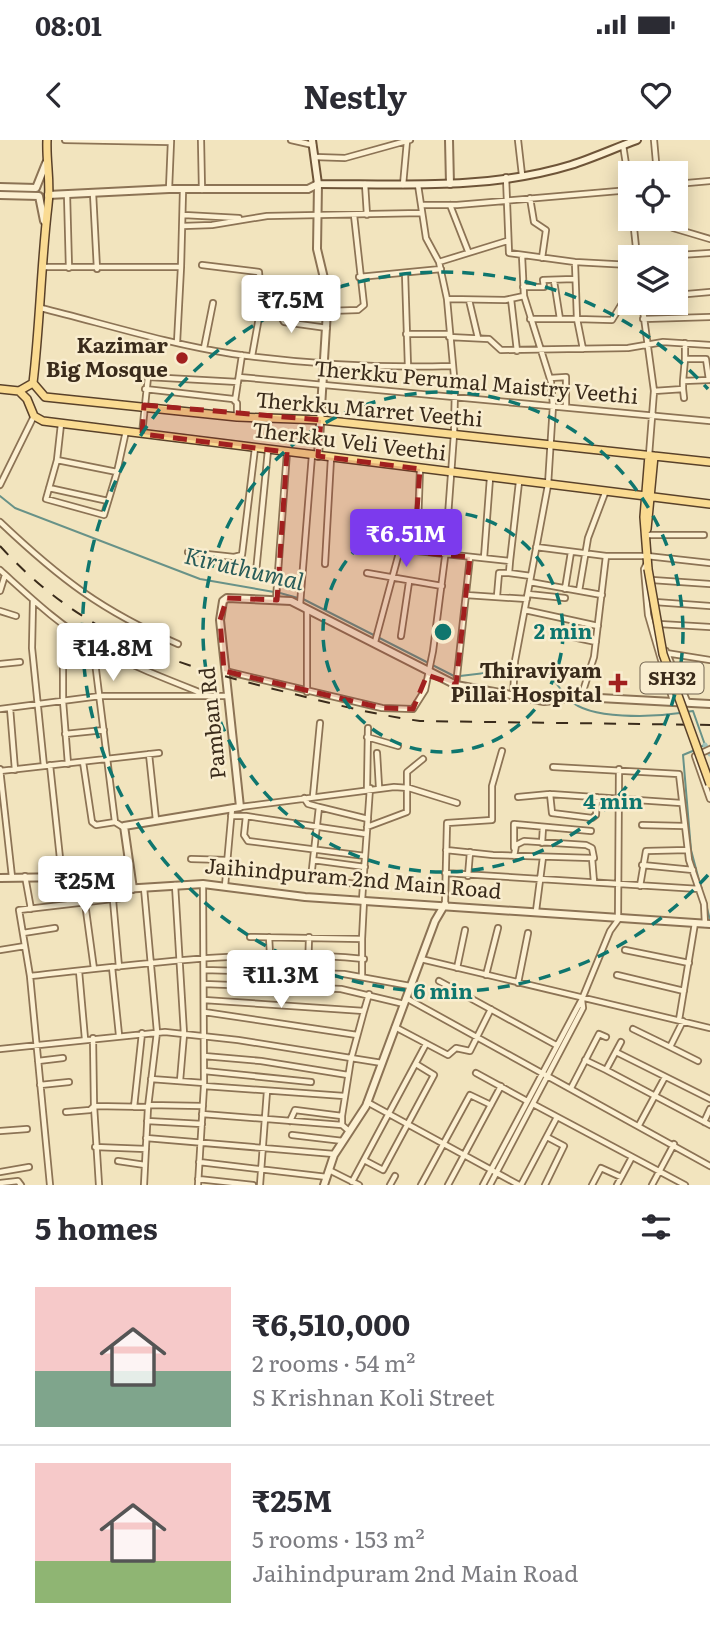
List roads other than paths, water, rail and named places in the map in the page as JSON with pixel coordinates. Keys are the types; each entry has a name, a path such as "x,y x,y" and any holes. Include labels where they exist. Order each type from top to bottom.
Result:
{"main road":[{"path":"31,408 35,400 45,397 33,383 48,195 47,140"},
{"path":"0,389 19,391 33,383"},
{"path":"19,391 34,416"},
{"name":"Therkku Marret Veethi","path":"45,397 144,405 237,417 321,420 710,461"},
{"name":"Therkku Veli Veethi","path":"34,416 61,423 126,432 710,504"},
{"path":"648,498 652,455"},
{"name":"SH32","path":"648,498 648,563 663,654 710,784"}],"street":[{"path":"65,140 171,141 169,189"},
{"path":"201,140 202,190"},
{"path":"292,140 312,143 318,184 317,249 328,295 324,385 303,594 307,692"},
{"path":"315,158 345,158 406,140 403,185"},
{"path":"449,140 450,184"},
{"path":"518,140 522,175"},
{"path":"609,140 612,149"},
{"path":"48,195 169,189 308,189 318,184 450,184 522,175 570,165 637,140"},
{"path":"654,140 656,161"},
{"path":"623,145 625,161"},
{"path":"0,187 36,188 46,163"},
{"path":"506,177 509,253 575,262 618,264"},
{"path":"688,183 710,181"},
{"path":"365,184 368,215"},
{"path":"224,671 382,708 413,709 425,690 445,557 453,473 454,397 447,299 439,262 426,238 418,185"},
{"path":"177,343 183,190"},
{"path":"421,205 618,191"},
{"path":"93,193 97,269"},
{"path":"67,194 69,268"},
{"path":"0,195 39,196 44,222"},
{"path":"530,198 534,222 546,230 542,258"},
{"path":"450,205 468,251"},
{"path":"184,215 244,219 422,214"},
{"path":"327,311 361,309 364,302 359,277 354,215"},
{"path":"183,226 212,225 244,219"},
{"path":"683,231 710,239"},
{"path":"439,262 507,241"},
{"path":"688,254 710,253"},
{"path":"513,696 515,666 548,485 553,405 550,379 524,296 522,256"},
{"path":"575,262 577,319 583,349"},
{"path":"202,265 260,272 260,314 252,356"},
{"path":"43,267 181,267"},
{"path":"359,277 440,269"},
{"path":"405,273 408,367"},
{"path":"523,287 544,287 543,280 574,279"},
{"path":"554,281 561,319"},
{"path":"688,294 710,292"},
{"path":"447,299 511,299 524,296"},
{"path":"511,299 517,351"},
{"path":"469,300 478,338"},
{"path":"204,348 213,303"},
{"path":"41,308 177,343 242,355 408,367 451,366"},
{"path":"530,319 612,320 618,310"},
{"path":"260,314 280,315 284,322 327,328"},
{"path":"643,315 654,391 652,455"},
{"path":"643,319 710,317"},
{"path":"407,334 489,339 498,349 517,351 628,348 647,344 710,345"},
{"path":"684,398 685,343"},
{"path":"237,417 235,401 242,355"},
{"path":"683,381 709,380 706,359 685,359"},
{"name":"Therkku Perumal Maistry Veethi","path":"145,388 148,377 155,375 238,379 710,421"},
{"path":"550,379 566,377 566,407"},
{"path":"142,434 145,388 235,401"},
{"path":"654,391 683,389"},
{"path":"0,485 34,416"},
{"path":"61,423 57,460 46,499 104,515 126,432"},
{"path":"188,552 234,558 242,555 255,448"},
{"path":"256,572 268,450"},
{"path":"276,598 288,452"},
{"path":"325,564 331,458"},
{"path":"57,460 117,472"},
{"path":"420,469 415,549 420,553 445,557 510,561"},
{"path":"484,558 490,478"},
{"path":"509,573 519,482"},
{"path":"49,488 108,501"},
{"path":"579,592 593,520 605,493"},
{"path":"0,522 49,569 106,610 178,644"},
{"path":"647,533 704,535"},
{"path":"536,547 648,563 710,563"},
{"path":"376,641 400,549"},
{"path":"565,589 571,552"},
{"path":"578,697 596,642 606,556"},
{"path":"456,682 470,557"},
{"path":"648,563 666,653 687,701"},
{"path":"648,563 644,569 648,615 673,701"},
{"path":"0,570 33,600 93,645 153,675 204,694"},
{"path":"367,573 442,586"},
{"path":"497,597 499,573 602,595"},
{"path":"0,592 5,575"},
{"path":"652,580 710,584"},
{"path":"401,636 409,582"},
{"path":"467,595 565,598"},
{"name":"Pamban Rd","path":"234,810 220,620 223,601 233,596 276,598 303,605 428,670 456,682 513,696 544,701 578,697 710,704"},
{"path":"33,600 32,648 62,877"},
{"path":"655,602 710,606"},
{"path":"525,610 598,626"},
{"path":"0,611 16,616"},
{"path":"63,624 63,701 68,764"},
{"path":"659,624 710,627"},
{"path":"568,636 596,642"},
{"path":"93,645 115,822"},
{"path":"666,653 710,660"},
{"path":"0,664 20,662"},
{"path":"0,709 100,696 226,695"},
{"path":"10,708 15,770"},
{"path":"313,796 320,723"},
{"path":"366,977 362,939 368,819 368,728"},
{"path":"65,734 104,730"},
{"path":"368,737 398,746"},
{"path":"710,749 695,755 710,799"},
{"path":"325,1177 337,1140 349,1131 367,1102 410,986 445,904 449,821 486,822 493,818 492,786 502,751"},
{"path":"12,877 2,807 0,770 159,753"},
{"path":"377,753 379,788"},
{"path":"149,754 156,820"},
{"path":"367,827 407,812 406,787 409,767 423,759"},
{"path":"83,762 92,822 96,825 115,822 123,827 368,788 406,787 457,803"},
{"path":"553,767 680,774 688,850 708,924"},
{"path":"545,1075 556,1045 582,999 610,931 618,920 616,884 619,769"},
{"path":"518,797 550,794 681,803"},
{"path":"550,794 552,813 592,818 596,815 597,797"},
{"path":"304,798 309,804 368,819"},
{"path":"310,878 319,807"},
{"path":"234,810 246,816 366,834"},
{"path":"225,886 234,810"},
{"path":"246,816 246,840"},
{"path":"514,856 513,825 591,831"},
{"path":"642,825 684,826"},
{"path":"123,827 133,889"},
{"path":"542,843 543,827"},
{"path":"229,840 365,856"},
{"path":"514,848 524,841 586,845 592,848 594,882"},
{"path":"446,850 594,859"},
{"path":"640,886 646,851 688,850"},
{"path":"468,876 470,852"},
{"path":"536,911 543,856"},
{"path":"191,859 227,860"},
{"path":"313,860 365,867"},
{"path":"642,865 693,870"},
{"path":"227,867 364,885"},
{"path":"445,873 699,889"},
{"path":"25,876 31,909"},
{"name":"Jaihindpuram 2nd Main Road","path":"0,878 62,877 123,889 203,884 363,900 536,911 618,920 708,924"},
{"path":"174,884 184,1034 180,1081"},
{"path":"203,884 204,1085 198,1182 253,1185"},
{"path":"144,888 157,1032 148,1106 144,1185"},
{"path":"50,1185 30,976 19,910 113,900 124,897 123,889"},
{"path":"113,900 118,967"},
{"path":"85,903 94,969"},
{"path":"605,918 610,931"},
{"path":"670,1047 681,1021 695,923"},
{"path":"23,933 55,928"},
{"path":"486,975 498,928"},
{"path":"457,968 465,930"},
{"path":"519,983 528,933"},
{"path":"250,937 362,939"},
{"path":"269,937 270,954"},
{"path":"308,973 309,937"},
{"path":"0,950 25,946"},
{"path":"625,950 689,963"},
{"path":"30,976 180,960 270,954 364,959"},
{"path":"421,959 710,1028"},
{"path":"111,967 119,1035"},
{"path":"204,970 366,977 410,986"},
{"path":"79,971 85,1039"},
{"path":"617,975 684,991"},
{"path":"439,981 556,1045"},
{"path":"204,984 283,986 366,993 405,1001 571,1088 710,1166"},
{"path":"339,1125 345,1075 366,993"},
{"path":"483,1185 494,1172 583,1008 582,999"},
{"path":"204,1000 362,1011"},
{"path":"395,1027 448,1055 456,1048 470,1051 491,1009"},
{"path":"204,1012 355,1034"},
{"path":"634,1029 698,1062"},
{"path":"0,1049 157,1032 204,1036 382,1063"},
{"path":"134,1107 142,1033"},
{"path":"571,1088 599,1034 606,1037"},
{"path":"93,1038 95,1147 99,1185"},
{"path":"606,1070 621,1042"},
{"path":"199,1162 325,1177 355,1184 364,1160 426,1044"},
{"path":"616,1052 710,1099"},
{"path":"204,1056 261,1061 345,1075"},
{"path":"38,1061 63,1058"},
{"path":"585,1060 707,1124 710,1109"},
{"path":"364,1160 383,1170 435,1075 416,1064"},
{"path":"204,1072 311,1082"},
{"path":"476,1073 684,1185"},
{"path":"639,1125 665,1076"},
{"path":"151,1079 343,1096"},
{"path":"40,1085 69,1083"},
{"path":"448,1185 501,1086"},
{"path":"260,1185 267,1091"},
{"path":"421,1185 470,1095 491,1105"},
{"path":"367,1102 520,1185 558,1117"},
{"path":"490,1185 518,1119 530,1102"},
{"path":"66,1112 90,1110 94,1107 203,1107"},
{"path":"290,1121 295,1110 340,1115"},
{"path":"202,1114 339,1125 349,1131"},
{"path":"147,1121 202,1124"},
{"path":"0,1131 27,1129"},
{"path":"292,1135 337,1140"},
{"path":"545,1185 564,1146 547,1137"},
{"path":"146,1138 331,1154"},
{"path":"652,1185 674,1144"},
{"path":"95,1147 146,1149"},
{"path":"617,1185 632,1157"},
{"path":"118,1161 145,1165"},
{"path":"0,1172 29,1167"},
{"path":"592,1185 601,1168 621,1177"},
{"path":"390,1185 395,1176"},
{"path":"0,1184 18,1181 21,1185"}],"waterway":[{"name":"Kiruthumal","path":"0,496 15,508 200,579 274,592"},
{"name":"Kiruthumal","path":"280,593 298,598"},
{"name":"Kiruthumal","path":"303,599 454,676"},
{"name":"Kiruthumal","path":"460,676 534,667 545,669 566,696"},
{"name":"Kiruthumal","path":"570,700 592,711 622,716 680,713"},
{"name":"Kiruthumal","path":"685,712 693,711 705,745 700,747"},
{"path":"705,745 710,754"},
{"name":"Kiruthumal","path":"695,750 683,755 691,850 704,899"},
{"name":"Kiruthumal","path":"706,904 710,920"}],"railway":[{"path":"0,546 64,603 133,643 207,671 355,709 420,721 710,725"}],"place":[{"name":"Kazimar Big Mosque","path":"182,358"},
{"name":"Thiraviyam Pillai Hospital","path":"618,683"}]}
